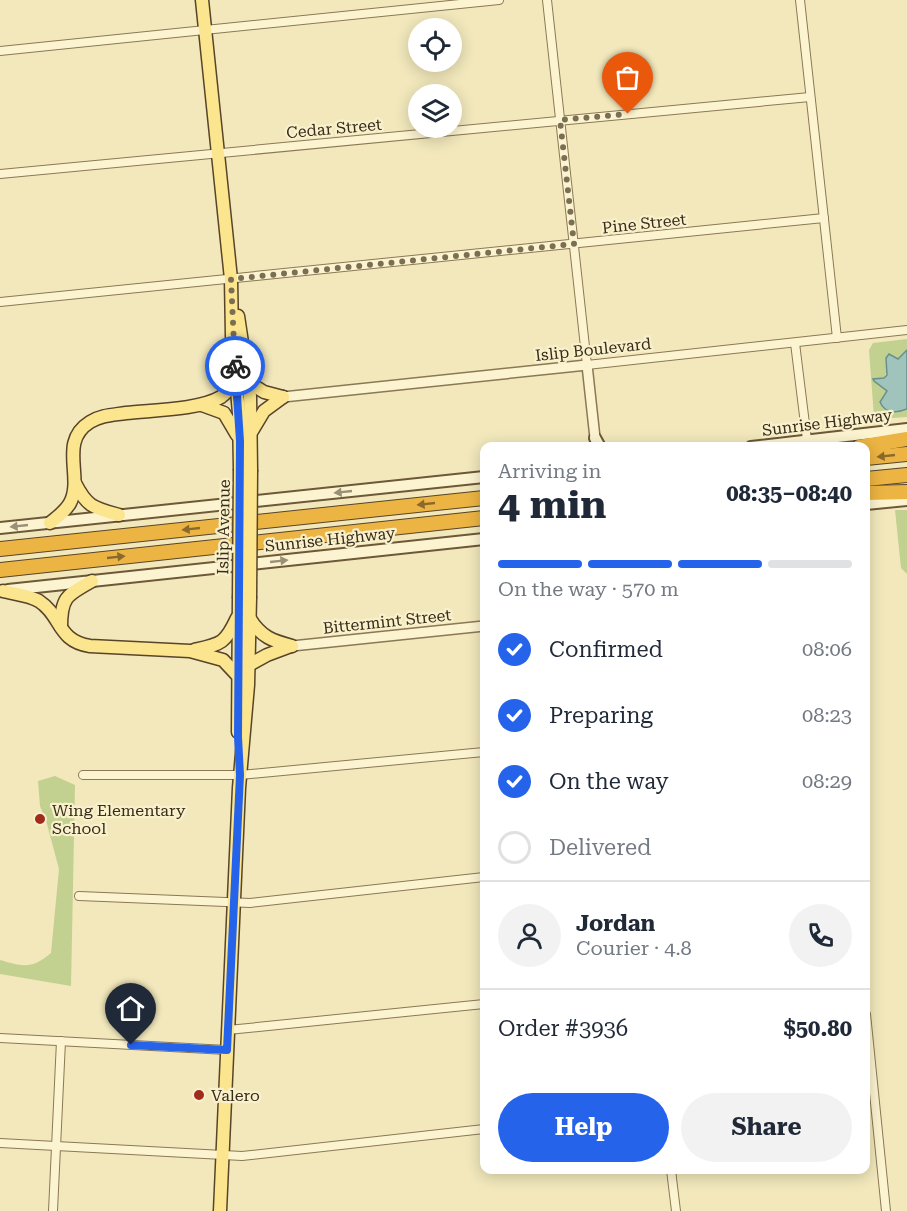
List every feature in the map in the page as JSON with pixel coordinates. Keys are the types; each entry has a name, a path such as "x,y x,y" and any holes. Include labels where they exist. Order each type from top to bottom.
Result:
{"highway":[{"path":"870,445 907,439"},
{"path":"870,458 907,454"},
{"path":"870,479 907,475"},
{"path":"870,493 907,492"},
{"name":"Sunrise Highway","path":"0,549 480,498"},
{"name":"Sunrise Highway","path":"0,570 480,519"}],"main road":[{"name":"Islip Avenue","path":"202,0 231,279 232,336 251,432 246,469 244,617 238,676 240,775"},
{"name":"Islip Avenue","path":"242,380 240,441 246,469"},
{"path":"50,523 70,503 74,482 72,454 74,444 80,430 88,423 106,416 202,405 224,395 242,380 264,392 283,397"},
{"path":"251,432 264,411 283,397"},
{"path":"202,405 224,414 231,421 240,441"},
{"name":"Sunrise Highway","path":"791,442 907,429"},
{"path":"0,528 480,477"},
{"path":"74,482 87,503 97,509 119,515"},
{"path":"870,504 907,500"},
{"name":"Sunrise Highway","path":"2,591 480,539"},
{"path":"60,628 61,607 65,599 72,592 92,581"},
{"path":"2,591 30,597 40,602 48,608 70,639 84,645 190,651 223,660 238,676"},
{"name":"Islip Avenue","path":"220,1211 240,775 249,665 244,617"},
{"path":"190,651 222,643 244,617 268,639 292,646"},
{"path":"249,665 267,655 292,646"}],"street":[{"path":"0,51 499,0"},
{"path":"547,0 595,442"},
{"path":"800,0 837,338"},
{"name":"Cedar Street","path":"0,174 810,97"},
{"name":"Pine Street","path":"0,302 824,218"},
{"name":"Islip Boulevard","path":"283,397 907,330"},
{"path":"795,343 807,440"},
{"name":"Bittermint Street","path":"292,646 480,626"},
{"path":"83,775 240,775 480,752"},
{"path":"79,896 249,903 480,877"},
{"path":"228,1030 480,1004"},
{"path":"0,1038 227,1050"},
{"path":"53,1211 62,1041"},
{"path":"870,1095 886,1211"},
{"path":"0,1143 242,1156 480,1129"},
{"path":"671,1174 676,1211"}],"green space":[{"path":"907,339 907,350 898,359 886,357 887,371 884,378 874,381 887,391 884,395 898,412 907,409 907,417 879,419 874,417 869,350 873,343"},
{"path":"895,510 907,510 907,574 901,568"},
{"path":"55,776 75,785 71,986 0,974 0,960 27,965 38,962 51,953 59,869 40,806 38,781"}],"water":[{"path":"907,350 907,409 888,411 880,402 887,391 873,379 884,378 887,375 886,358 889,354 898,359"}],"way so far":[{"path":"235,366 231,279 574,244 560,120 628,114"}],"place":[{"name":"Wing Elementary School","path":"40,819"},
{"name":"Valero","path":"199,1095"}],"route":[{"path":"131,1045 227,1050 240,775 238,737 240,441 235,366"}]}
